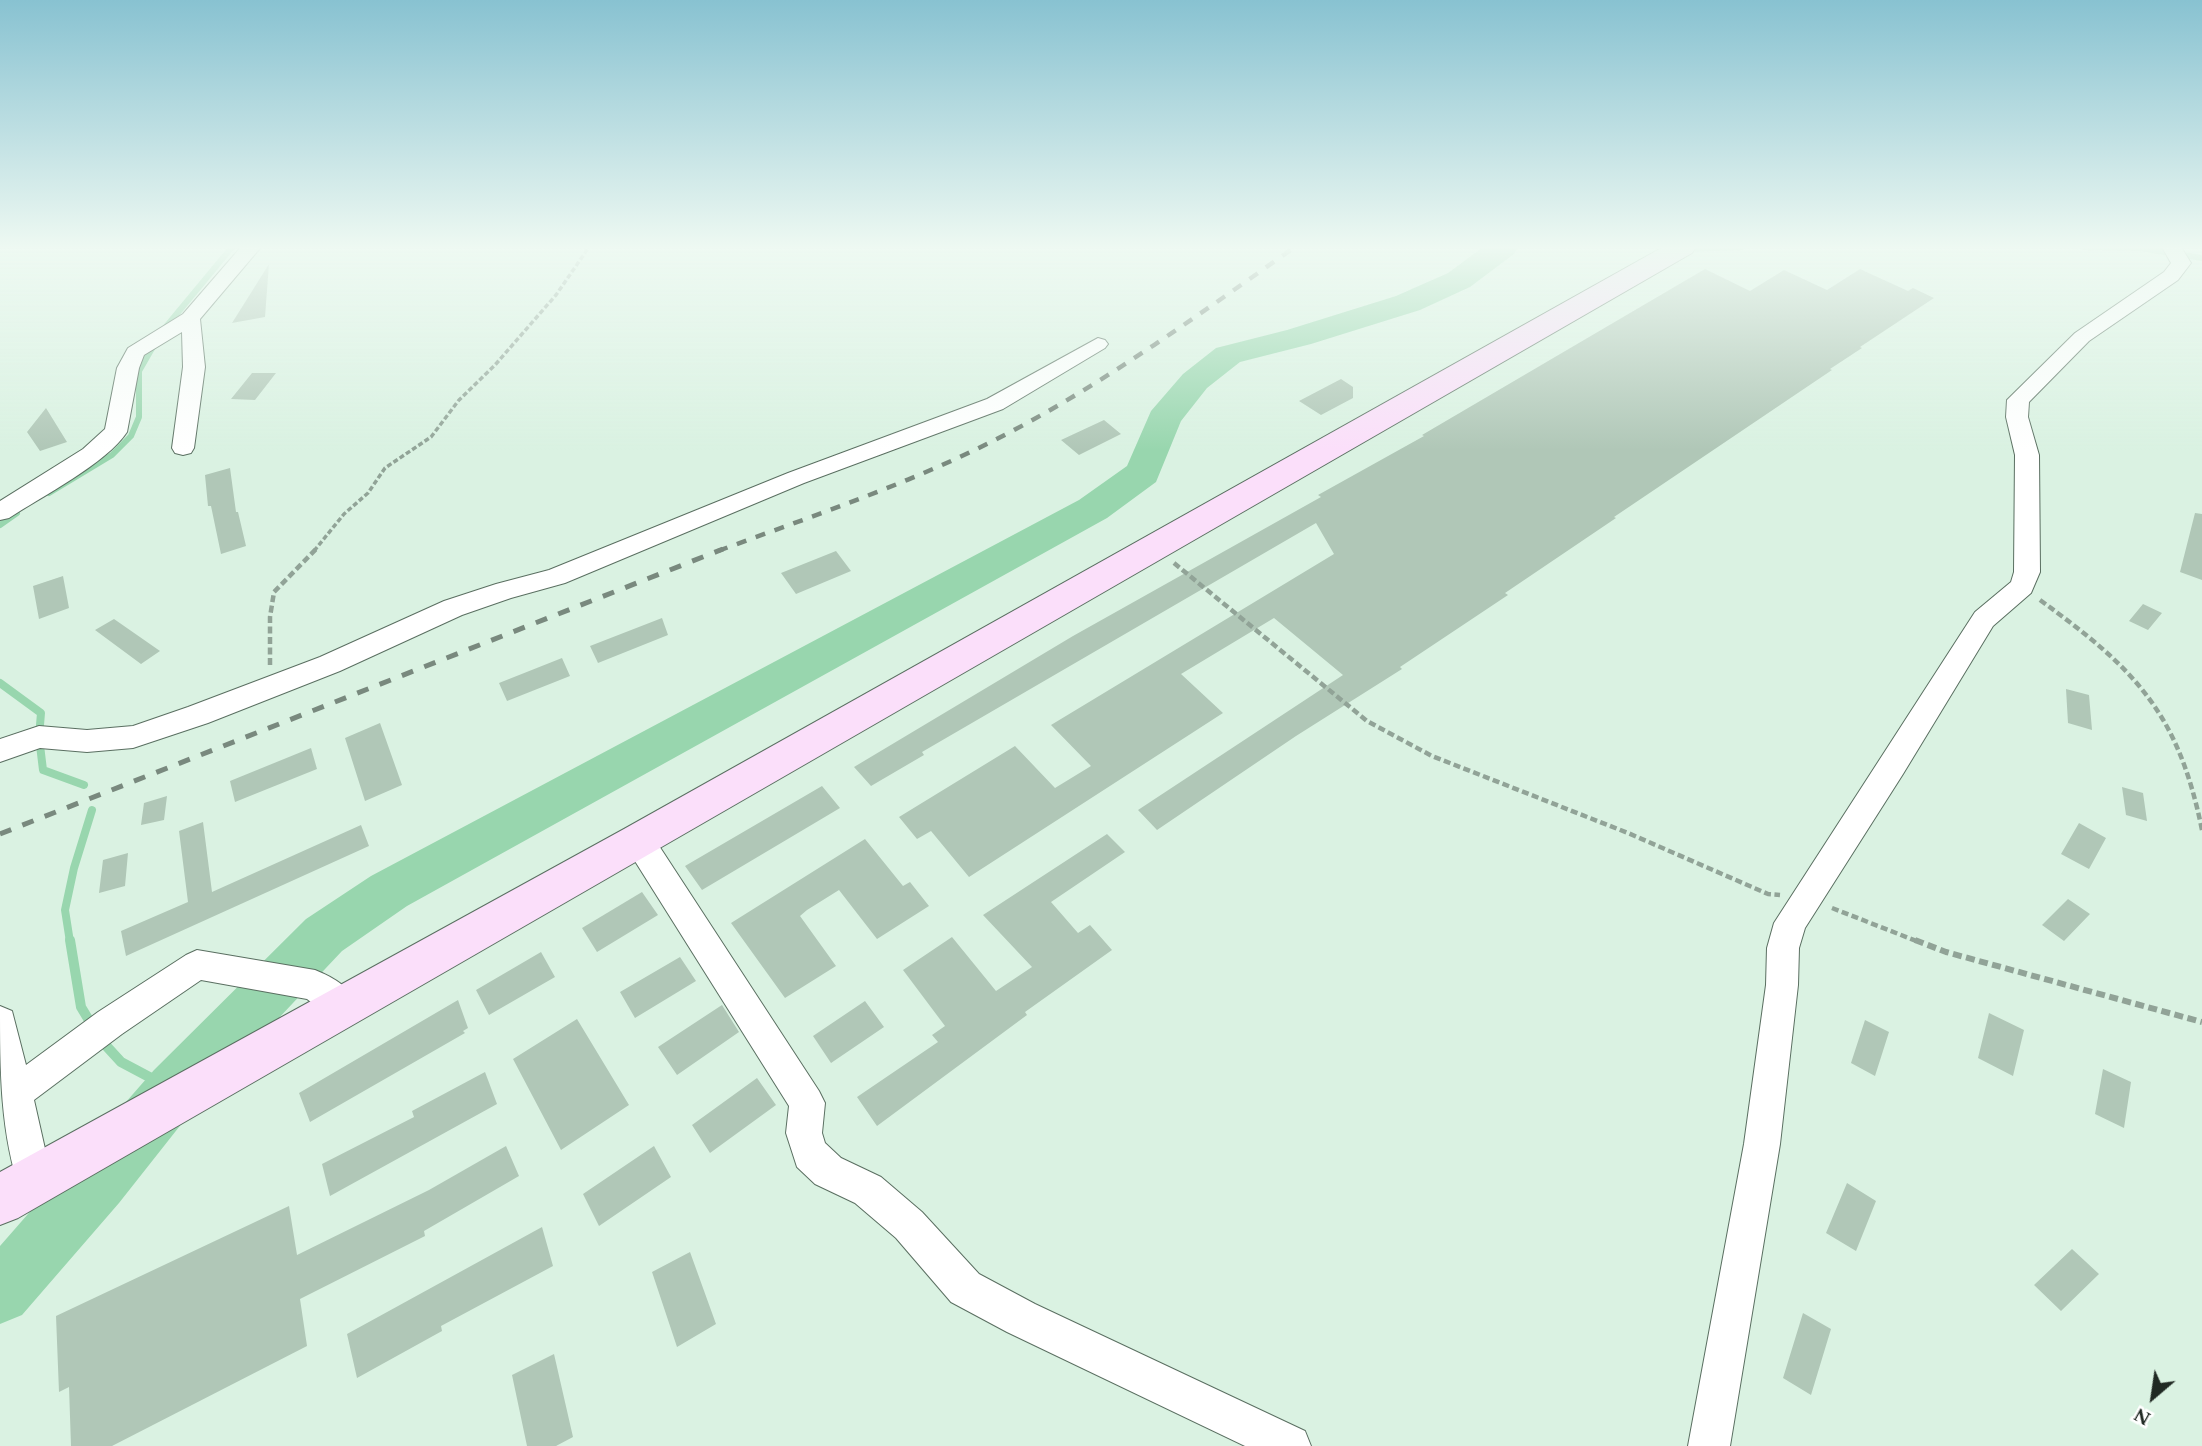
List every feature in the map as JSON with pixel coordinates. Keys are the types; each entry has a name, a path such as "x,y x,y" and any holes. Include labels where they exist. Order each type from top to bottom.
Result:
{"street":[{"path":"0,512 91,454 116,432 128,368 135,352 193,314"},
{"path":"0,1022 16,1093 17,1190 345,1008 1565,314"},
{"path":"1709,1446 1762,1144 1782,985 1783,948 1790,923 1893,766 1984,619 2022,587 2027,572 2027,455 2017,417 2018,400 2082,337 2115,314"},
{"path":"183,448 186,412 195,370 195,337 190,318"},
{"path":"0,751 39,737 87,741 133,737 274,687 453,608 505,590 556,578 796,478 995,404 1098,344"},
{"path":"639,841 807,1103 804,1133 810,1154 828,1171 868,1190 909,1225 965,1288 1021,1318 1290,1446"},
{"path":"16,1093 110,1023 197,965 314,985 345,1008"}],"path":[{"path":"274,687 268,655 274,592 327,538 344,514 368,493 385,468 431,437 459,400 495,365 540,314"},
{"path":"1155,548 1367,721 1432,756 1628,832 1768,894 1806,898 1946,952 2202,1021"},
{"path":"2022,587 2117,663 2150,697 2180,758 2202,830"}],"building":[{"path":"237,314 265,314 265,317 232,323"},
{"path":"1627,314 1909,314 1505,593 1508,595 1400,667 1402,669 1296,736 1157,830 1138,810 1343,675 1274,618 1181,674 1223,713 969,877 931,831 917,839 899,817 1015,746 1055,788 1091,766 1051,725 1334,554 1316,523 922,752 924,755 871,786 854,767 1073,636 1321,497 1318,495 1424,436 1422,435"},
{"path":"252,373 276,373 255,400 231,399"},
{"path":"1341,379 1353,387 1353,398 1321,415 1299,401"},
{"path":"46,408 67,442 40,451 27,432"},
{"path":"1104,420 1121,434 1079,455 1061,440"},
{"path":"230,468 236,512 246,546 221,554 211,506 208,506 205,475"},
{"path":"2195,513 2202,514 2202,580 2180,572"},
{"path":"836,551 851,571 796,594 781,573"},
{"path":"63,576 69,608 39,619 33,586"},
{"path":"2143,604 2162,613 2148,630 2129,621"},
{"path":"662,618 668,635 598,663 590,646"},
{"path":"114,619 160,651 141,664 95,630"},
{"path":"562,658 570,676 507,701 499,683"},
{"path":"2066,689 2089,695 2092,730 2068,723"},
{"path":"380,723 402,785 365,801 345,738"},
{"path":"311,748 317,769 235,802 230,781"},
{"path":"822,786 840,808 702,890 685,866"},
{"path":"2122,787 2143,793 2147,821 2126,815"},
{"path":"167,796 164,820 141,825 144,803"},
{"path":"203,822 212,892 361,825 369,846 126,956 121,931 188,902 179,831"},
{"path":"2079,823 2106,838 2089,869 2061,854"},
{"path":"1107,834 1125,852 1051,902 1078,933 1090,925 1112,950 1025,1012 1027,1015 877,1126 857,1097 938,1042 932,1035 945,1026 903,970 952,937 996,991 1032,967 983,915"},
{"path":"865,839 903,886 910,882 929,906 877,939 839,890 807,910 800,916 836,966 785,998 731,923"},
{"path":"128,853 125,886 99,893 103,860"},
{"path":"642,892 658,915 597,952 582,928"},
{"path":"2068,899 2090,914 2064,941 2042,925"},
{"path":"541,952 555,977 489,1015 476,990"},
{"path":"680,957 696,981 635,1018 620,992"},
{"path":"458,1000 468,1028 463,1031 465,1033 310,1122 299,1093"},
{"path":"865,1001 884,1027 831,1063 813,1036"},
{"path":"722,1005 739,1032 677,1075 658,1047"},
{"path":"1989,1013 2024,1030 2013,1076 1978,1058"},
{"path":"577,1019 629,1105 561,1150 513,1059"},
{"path":"1865,1020 1889,1032 1875,1076 1851,1063"},
{"path":"2103,1069 2131,1082 2124,1128 2095,1114"},
{"path":"485,1072 497,1104 330,1196 322,1164 414,1117 412,1111"},
{"path":"757,1078 776,1105 710,1153 692,1125"},
{"path":"506,1146 519,1176 424,1231 425,1236 300,1299 307,1346 112,1446 71,1446 69,1387 59,1392 56,1316 289,1206 297,1255 429,1190"},
{"path":"654,1146 671,1177 599,1226 583,1194"},
{"path":"1847,1183 1876,1201 1856,1251 1826,1233"},
{"path":"542,1227 553,1266 441,1326 442,1331 357,1378 347,1334"},
{"path":"2072,1249 2099,1274 2061,1311 2034,1285"},
{"path":"690,1252 716,1324 677,1347 652,1272"},
{"path":"1803,1313 1831,1329 1811,1395 1783,1378"},
{"path":"554,1354 573,1437 556,1446 527,1446 512,1375"}],"waterway":[{"path":"165,328 176,314"},
{"path":"0,1293 98,1182 174,1089 324,935 389,891 1093,509 1143,473 1164,419 1195,381 1228,355 1371,314"},
{"path":"49,493 112,455 131,436 139,417 139,371 154,345"},
{"path":"0,525 17,513"},
{"path":"0,683 41,713 39,737 43,770 84,785"},
{"path":"70,942 65,910 74,868 92,810"},
{"path":"70,940 81,1007 93,1027"},
{"path":"99,1038 121,1062 170,1088"}],"railway":[{"path":"718,551 893,486 995,440 1073,397 1199,314"},
{"path":"0,834 723,549"}]}
